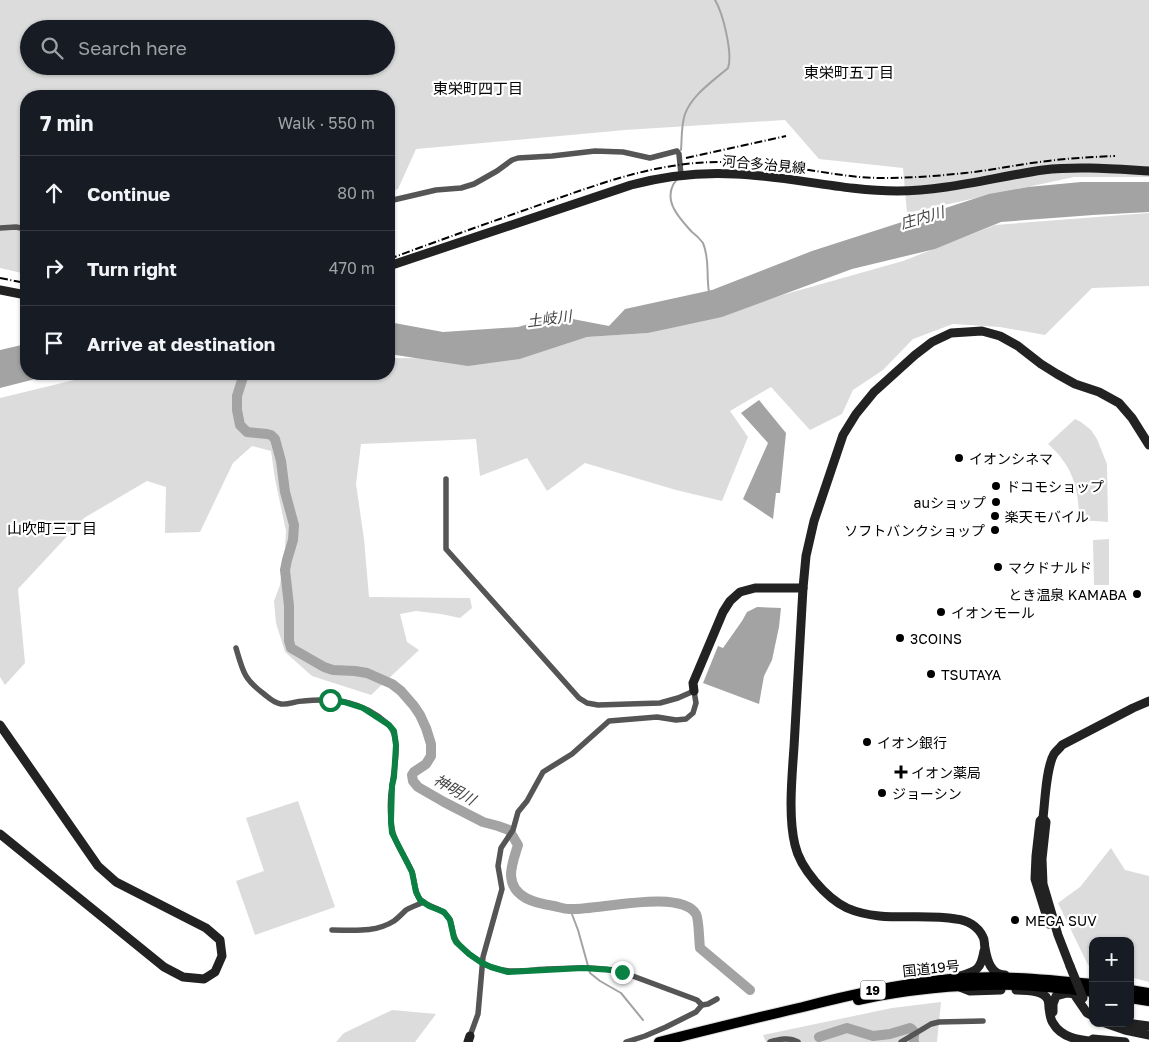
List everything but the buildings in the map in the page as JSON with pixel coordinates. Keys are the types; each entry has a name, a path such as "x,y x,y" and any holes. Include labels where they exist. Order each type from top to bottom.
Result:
{"highway":[{"name":"国道19号","path":"659,1042 879,988 950,979 984,978 1089,984"},
{"name":"国道19号","path":"688,1042 806,1011 884,995 959,986 1017,985 1086,995"},
{"path":"1134,991 1149,993"},
{"path":"1134,1001 1149,1003"}],"street":[{"path":"395,200 474,184 512,160 524,157 595,151 623,152 650,158 677,151 681,175"},
{"name":"河合多治見線","path":"395,264 630,185 681,175 708,173 736,174 897,191 935,189 1045,170 1069,168 1149,171"},
{"path":"0,228 20,228"},
{"path":"0,290 20,294"},
{"path":"1063,981 1057,978 1000,975 989,966 984,938 978,929 968,922 956,918 865,914 846,907 828,895 801,862 795,847 792,822 793,762 806,556 814,522 843,435 856,414 874,392 915,355 932,342 951,333 982,331 1000,336 1018,346 1057,374 1119,403 1132,418 1149,445"},
{"path":"446,479 446,549 579,698 586,703 598,705 660,703 694,691"},
{"path":"469,1039 478,1014 483,957 502,889 498,866 500,848 513,830 518,812 527,801 543,772 572,754 609,721 657,717 676,720 686,719 693,713 696,703 693,683 722,612 730,601 740,592 754,588 803,588"},
{"path":"236,648 246,678 273,701 279,704 311,700 344,702 363,708 389,725 394,731 396,745 392,786 392,833 412,872 416,892 420,900 444,912 450,920 456,942 469,954 482,963 508,972 583,968 622,972 697,1000 702,1005"},
{"path":"1089,1013 1087,1012 1086,995 1067,968 1044,910 1036,879 1039,828 1040,821 1043,818 1050,767 1054,754 1068,742 1149,701"},
{"path":"0,726 98,866 116,882 206,928 220,940 222,956 216,972 204,979 183,977 164,967 0,834"},
{"path":"332,930 368,930 377,928 396,920 405,911 424,902"},
{"path":"950,979 976,970 982,963 985,948"},
{"path":"959,986 970,991 1034,991 1048,999 1051,1022 1057,1029 1074,1039 1098,1042"},
{"path":"1086,995 1068,993 1056,996 1053,1004 1053,1016 1061,1029 1081,1037 1125,1042"},
{"path":"626,1042 645,1036 687,1017 696,1012 702,1005 717,999"},
{"path":"901,1042 939,1022 983,1021"},
{"path":"1134,1024 1149,1026"},
{"path":"1118,1027 1149,1035"},
{"path":"1128,1027 1149,1030"},
{"path":"770,1042 791,1039 798,1042"}],"shaded area":[{"path":"0,0 1149,0 1149,177 1074,177 907,213 903,168 819,159 785,120 625,130 416,149 398,189 395,190 395,90 20,90 20,273 0,268"},
{"path":"1149,213 1149,286 1092,288 1045,335 1000,327 953,324 913,339 883,370 853,390 842,414 810,430 771,387 730,411 748,437 722,501 676,490 585,463 547,491 527,458 480,476 476,439 361,444 356,484 364,539 369,597 470,598 472,608 460,618 416,611 400,614 407,642 419,650 371,695 312,676 285,652 276,623 274,601 280,585 286,531 271,451 252,446 233,463 200,532 165,533 166,487 147,481 84,518 18,589 25,663 5,685 0,677 0,398 74,380 395,380 395,358 520,359 587,337 648,333 903,261 995,225"},
{"path":"1075,419 1091,430 1097,439 1107,464 1108,522 1079,520 1074,480 1067,466 1048,444"},
{"path":"1109,539 1109,585 1094,585 1093,540"},
{"path":"298,801 335,907 255,935 236,881 264,871 246,818"},
{"path":"1111,848 1125,870 1149,876 1149,982 1134,978 1134,937 1089,937 1088,965 1058,903 1080,887"},
{"path":"941,1002 937,1042 766,1042 763,1035 892,1008"},
{"path":"392,1010 436,1014 415,1042 336,1042 344,1033"}],"water":[{"name":"庄内川","path":"1081,182 1149,182 1149,212 1001,222 935,249 852,269 722,317 648,333 587,337 520,359 468,366 395,355 395,323 443,332 518,327 557,316 609,326 625,309 712,290 812,251 989,194 1028,187"},
{"path":"20,345 20,380 31,380 0,388 0,350"},
{"path":"759,400 786,433 780,493 776,493 773,519 743,499 768,443 741,413"},
{"path":"757,607 781,608 772,660 764,676 759,704 703,683 718,646 723,648 747,612"}],"waterway":[{"path":"681,150 683,123 688,107 704,89 728,68 729,53 726,34 715,0"},
{"path":"677,179 671,192 672,205 683,222 703,243 706,255 709,292"},
{"name":"神明川","path":"242,380 237,396 240,425 247,432 267,434 275,439 281,461 285,492 294,525 293,540 285,570 291,648 324,667 333,670 367,673 392,684 401,691 420,715 431,744 431,756 426,764 414,772 412,775 413,781 418,787 483,822 509,830 518,845 512,864 511,875 512,883 520,894 532,901 567,909 636,902 673,903 687,906 697,917 700,948 750,990"},
{"path":"570,909 590,973 621,993 643,1020"},
{"name":"神明川","path":"819,1037 847,1028 873,1036 890,1034 910,1028 914,1033 914,1042"}],"railway":[{"path":"686,158 786,136"},
{"path":"395,257 606,182 655,169 686,164 713,162 754,163 857,177 892,178 955,174 1056,160 1115,156"},
{"path":"0,278 20,282"}],"place":[{"name":"イオンシネマ","path":"959,458"},
{"name":"ドコモショップ","path":"996,486"},
{"name":"auショップ","path":"996,502"},
{"name":"楽天モバイル","path":"995,516"},
{"name":"ソフトバンクショップ","path":"995,530"},
{"name":"マクドナルド","path":"998,567"},
{"name":"とき温泉 KAMABA","path":"1137,594"},
{"name":"イオンモール","path":"941,612"},
{"name":"3COINS","path":"900,638"},
{"name":"TSUTAYA","path":"931,674"},
{"name":"イオン銀行","path":"867,742"},
{"name":"イオン薬局","path":"901,772"},
{"name":"ジョーシン","path":"882,793"},
{"name":"MEGA SUV","path":"1015,920"}],"district":[{"name":"東栄町五丁目","path":"849,72"},
{"name":"東栄町四丁目","path":"478,88"},
{"name":"山吹町三丁目","path":"52,528"}],"route":[{"path":"330,700 354,704 363,708 389,725 394,731 396,745 392,786 392,833 412,872 416,892 420,900 444,912 450,920 456,942 482,963 508,972 583,968 622,972"}],"water label":[{"name":"土岐川","path":"549,318"}]}
